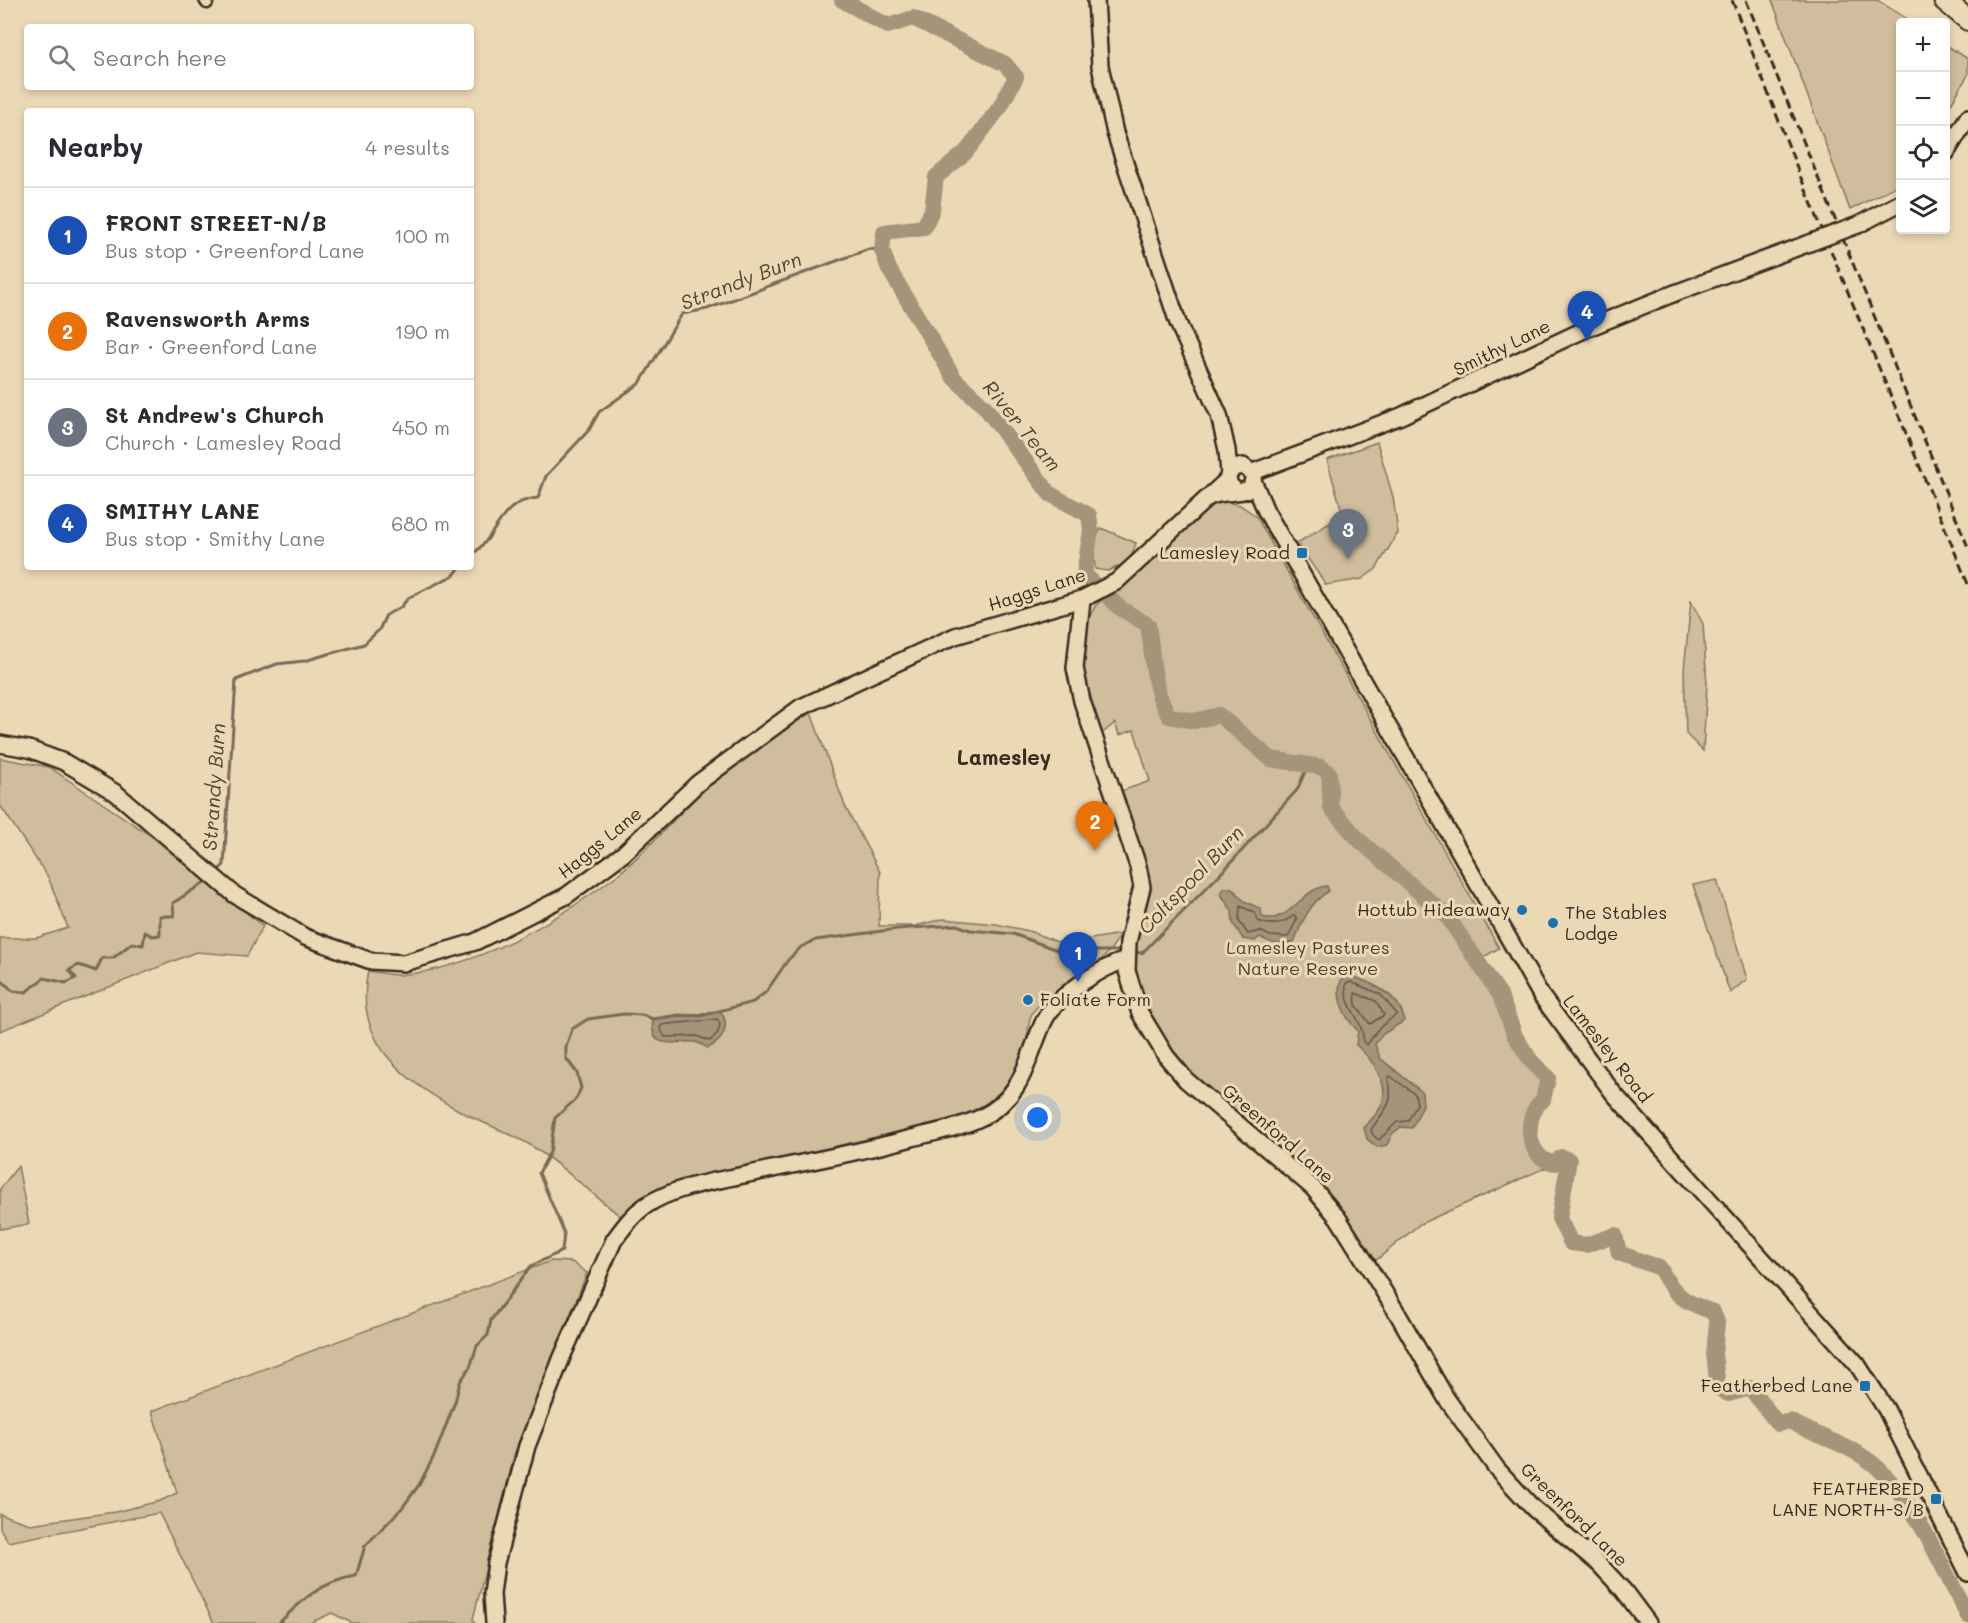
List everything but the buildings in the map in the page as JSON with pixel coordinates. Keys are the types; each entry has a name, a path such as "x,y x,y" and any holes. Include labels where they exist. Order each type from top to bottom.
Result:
{"highway":[{"path":"1944,0 1968,20"}],"street":[{"path":"1096,0 1100,66 1115,133 1175,316 1216,405 1226,442 1240,479"},
{"path":"1950,146 1968,117"},
{"name":"Smithy Lane","path":"1240,479 1401,416 1588,328 1858,225 1896,205"},
{"name":"Haggs Lane","path":"0,744 29,749 64,762 116,793 235,895 305,937 371,961 404,963 475,942 566,896 623,854 698,783 801,707 955,636 1085,598 1116,582 1208,499 1240,479"},
{"name":"Lamesley Road","path":"1240,479 1266,511 1542,997 1614,1094 1857,1364 1886,1409 1968,1573"},
{"name":"Greenford Lane","path":"1085,598 1075,668 1082,701 1138,866 1142,887 1126,960 1131,990 1140,1013 1166,1056 1186,1080 1313,1188 1344,1228 1446,1398 1497,1469 1533,1508 1599,1564 1624,1591 1648,1623"},
{"path":"494,1623 492,1594 496,1563 527,1446 562,1357 614,1240 625,1224 644,1206 670,1193 890,1144 981,1118 998,1107 1016,1090 1045,1019 1068,993 1113,964 1126,960"}],"green space":[{"path":"1772,0 1877,0 1906,18 1896,18 1896,186 1850,210"},
{"path":"1950,48 1968,59 1968,75 1950,105"},
{"path":"1377,442 1393,497 1398,533 1376,569 1362,579 1326,585 1297,543 1343,515 1327,460"},
{"name":"Lamesley Pastures Nature Reserve","path":"1221,501 1240,505 1256,516 1499,948 1477,961 1500,995 1515,1036 1531,1061 1548,1078 1543,1100 1534,1106 1528,1125 1540,1156 1547,1162 1556,1163 1420,1224 1368,1267 1338,1218 1166,1056 1126,960 1134,949 1138,936 1146,908 1147,890 1142,858 1119,792 1150,781 1134,730 1119,735 1115,723 1099,736 1082,670 1082,638 1087,621 1096,605 1207,507"},
{"path":"1101,528 1136,543 1130,561 1108,571 1095,569 1093,544"},
{"path":"1691,601 1703,624 1707,684 1703,751 1686,734 1684,670"},
{"path":"811,713 845,806 880,872 879,926 915,926 943,919 996,924 1029,931 1063,944 1120,934 1103,958 1093,967 1058,989 1033,1011 1022,1054 1010,1079 993,1098 982,1106 954,1118 669,1187 647,1196 620,1216 542,1153 523,1141 446,1103 406,1076 390,1060 377,1041 369,1020 365,997 368,971 399,975 456,964 514,940 542,925 616,876 716,779 783,730"},
{"path":"0,758 49,767 167,847 263,926 247,956 196,952 0,1031 0,938 36,938 68,928 48,877 0,805"},
{"path":"1717,880 1747,979 1730,993 1693,885"},
{"path":"18,1166 29,1224 0,1229 0,1189"},
{"path":"551,1261 572,1262 587,1273 515,1452 473,1619 475,1623 352,1623 332,1613 310,1623 214,1623 159,1513 8,1542 0,1528 0,1514 30,1524 115,1512 160,1501 177,1493 152,1411"}],"water":[{"path":"1327,886 1329,891 1312,907 1294,942 1285,944 1272,943 1260,937 1255,941 1243,939 1233,923 1232,911 1220,893 1225,888 1232,888 1244,901 1261,909 1262,917 1272,918 1288,911 1318,888"},
{"path":"1345,974 1364,980 1382,990 1397,1003 1404,1021 1383,1034 1375,1044 1380,1058 1422,1092 1423,1105 1412,1128 1401,1127 1392,1134 1387,1145 1377,1147 1367,1139 1364,1128 1380,1109 1384,1089 1374,1065 1356,1045 1358,1031 1348,1019 1341,1004 1339,988"},
{"path":"721,1012 725,1023 724,1033 708,1048 695,1042 673,1043 660,1041 655,1037 653,1019"}],"waterway":[{"name":"River Team","path":"842,0 888,26 913,18 1005,64 1016,77 1000,107 966,152 936,177 932,210 924,227 884,232 882,250 889,269 954,378 985,407 1050,494 1089,515 1091,530 1084,574 1120,608 1148,625 1156,683 1169,716 1194,721 1219,715 1271,759 1321,767 1329,773 1331,808 1359,840 1447,916 1500,995 1515,1036 1531,1061 1548,1078 1543,1100 1536,1107 1532,1116 1530,1136 1538,1154 1546,1160 1556,1163 1561,1157 1569,1160 1559,1218 1571,1243 1586,1245 1615,1235 1619,1253 1660,1268 1675,1292 1681,1297 1713,1312 1717,1322 1714,1354 1718,1388 1728,1394 1750,1388 1778,1424 1790,1421 1848,1448 1879,1469 1918,1520 1968,1616"},
{"name":"Strandy Burn","path":"474,553 515,506 538,498 546,476 589,430 599,412 640,383 682,314 707,309 869,249 882,250"},
{"name":"Strandy Burn","path":"215,873 224,865 236,680 277,664 304,661 364,644 379,630 386,615 401,607 408,598 454,575 458,570"},
{"name":"Coltspool Burn","path":"1134,952 1142,953 1226,868 1297,790 1308,765"},
{"name":"Strandy Burn","path":"0,979 13,991 26,992 44,978 66,983 76,978 69,970 79,965 96,971 102,958 113,958 132,943 143,945 145,932 152,936 160,935 160,916 174,916 173,903 208,880"},
{"name":"Coltspool Burn","path":"279,1623 313,1593 333,1582 356,1576 365,1546 402,1508 419,1485 435,1454 455,1402 460,1382 470,1367 477,1346 488,1335 491,1320 531,1266 562,1251 564,1233 539,1173 550,1152 555,1118 576,1099 581,1088 577,1073 566,1058 566,1047 572,1029 588,1019 624,1014 642,1015 653,1019 679,1015 700,1016 753,1002 766,992 788,960 801,947 816,940 897,929 957,925 970,930 1013,934 1060,951 1124,951"}],"railway":[{"path":"1732,0 1801,178 1968,584"},
{"path":"1746,0 1968,547"}],"place":[{"name":"SMITHY LANE","path":"1587,341"},
{"name":"Lamesley Road","path":"1302,553"},
{"name":"St Andrew's Church","path":"1348,559"},
{"name":"Ravensworth Arms","path":"1095,851"},
{"name":"Hottub Hideaway","path":"1522,910"},
{"name":"The Stables Lodge","path":"1553,923"},
{"name":"FRONT STREET-N/B","path":"1078,982"},
{"name":"Foliate Form","path":"1028,1000"},
{"name":"Featherbed Lane","path":"1865,1386"},
{"name":"FEATHERBED LANE NORTH-S/B","path":"1936,1499"}],"district":[{"name":"Lamesley","path":"1004,758"}]}
